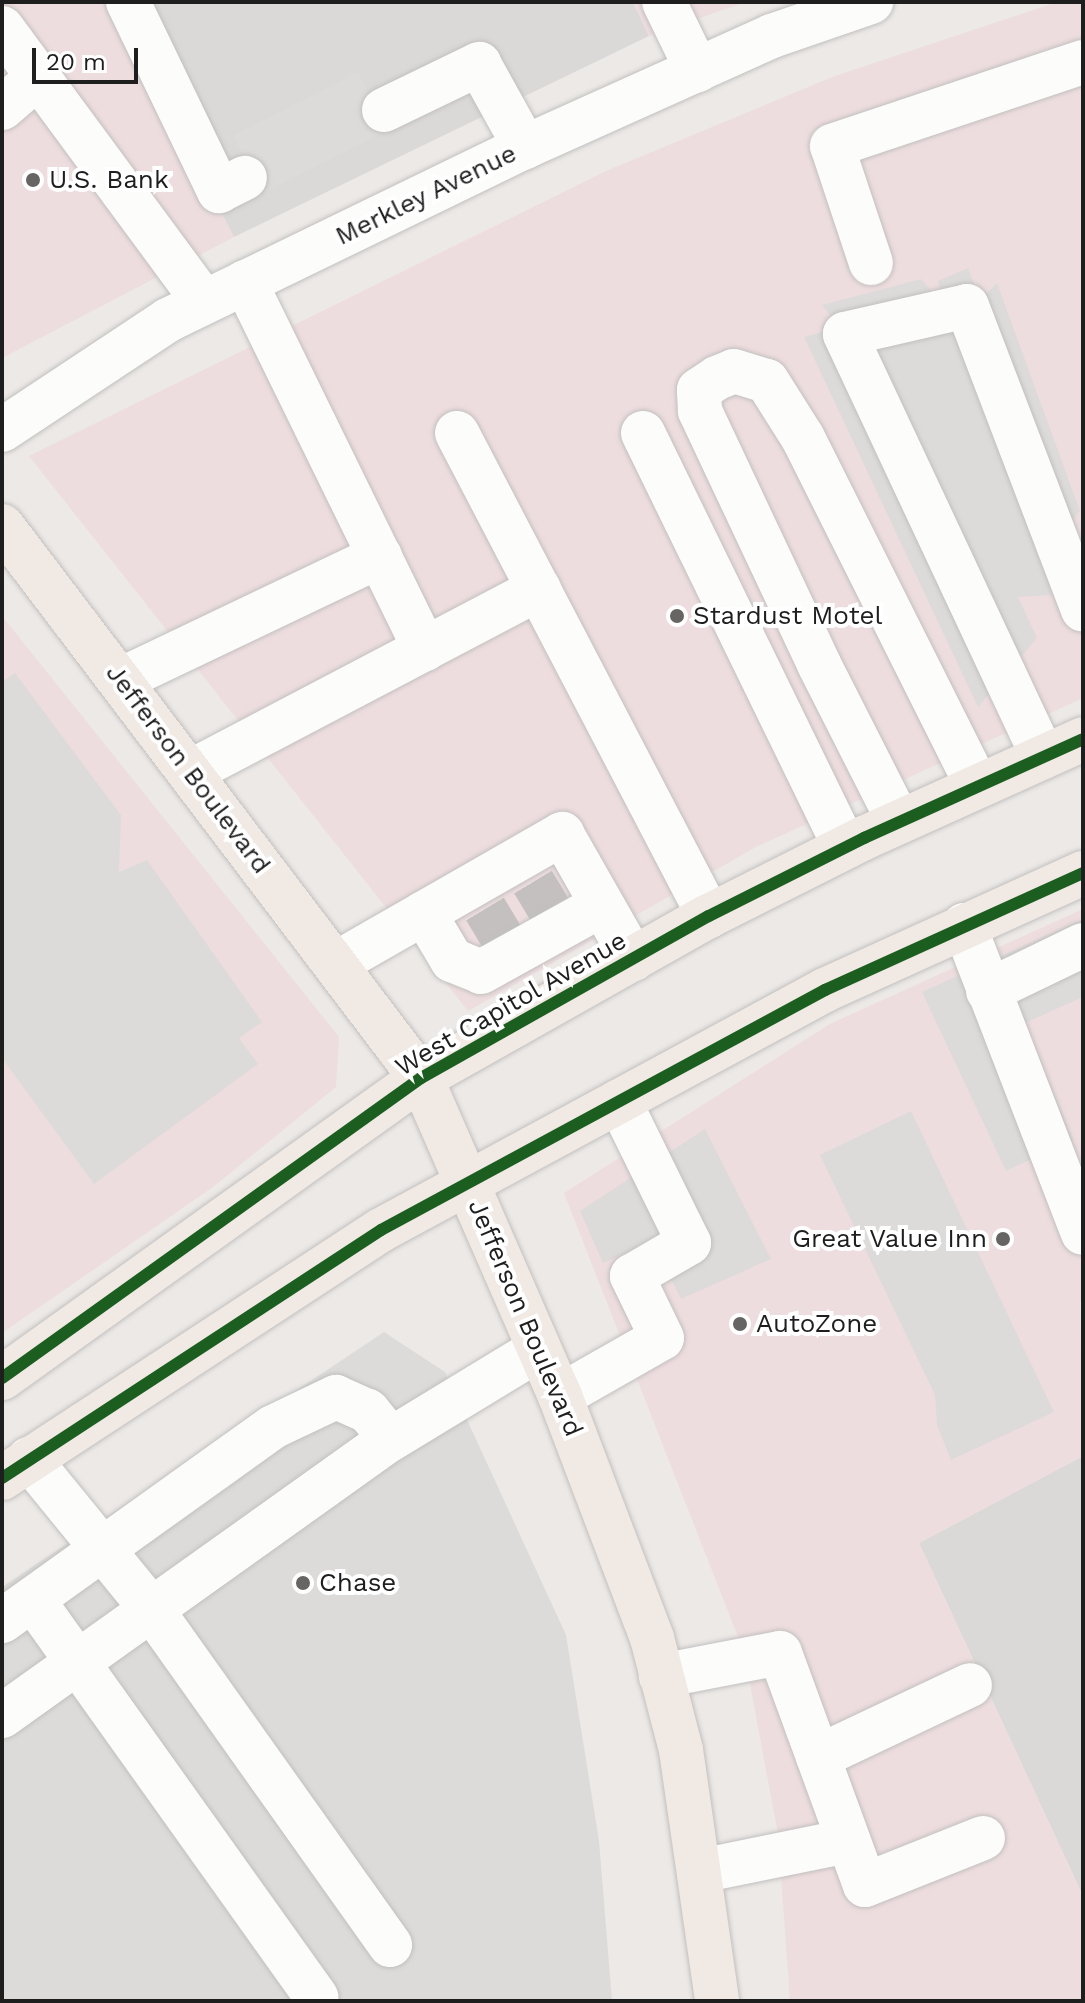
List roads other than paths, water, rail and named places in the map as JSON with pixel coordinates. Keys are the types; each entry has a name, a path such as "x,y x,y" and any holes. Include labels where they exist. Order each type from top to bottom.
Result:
{"main road":[{"name":"Jefferson Boulevard","path":"2,526 421,1078 560,1396 652,1638 681,1750 717,2001"},
{"name":"West Capitol Avenue","path":"2,1378 421,1078 709,916 845,847 1083,739"},
{"path":"15,1468 381,1230 798,1004 964,925 1083,873"}],"street":[{"path":"128,2 219,191 245,178"},
{"path":"664,2 697,70"},
{"name":"Merkley Avenue","path":"2,430 168,320 204,302 525,147 772,36 871,2"},
{"path":"2,28 204,302"},
{"path":"871,263 832,146 1083,62"},
{"path":"384,110 479,64 525,147"},
{"path":"2,108 38,77"},
{"path":"245,282 425,649"},
{"path":"1043,757 845,334 967,306 1083,610"},
{"path":"899,822 813,651 700,411 699,390 717,378 734,371 767,381 803,438 977,786"},
{"path":"457,433 709,916"},
{"path":"643,433 845,847"},
{"path":"120,680 380,556"},
{"path":"190,772 539,589"},
{"path":"424,913 452,960 481,972 493,923 541,896 562,834 633,959"},
{"path":"335,964 424,913 493,923 541,896 602,905"},
{"path":"964,925 1083,1233"},
{"path":"988,991 1083,945"},
{"path":"560,1396 662,1338 632,1276 689,1243 619,1101"},
{"path":"2,1716 78,1661 165,1627 391,1439 539,1349"},
{"path":"316,1997 78,1661 18,1610 273,1427 336,1397 368,1411 391,1439"},
{"path":"15,1468 101,1549 165,1627 390,1945"},
{"path":"661,1676 780,1653 865,1885 983,1838"},
{"path":"818,1757 970,1685"},
{"path":"700,1871 848,1841"}],"tunnel":[{"path":"533,882 552,914"},
{"path":"485,909 504,941"}],"place":[{"name":"U.S. Bank","path":"33,180"},
{"name":"Stardust Motel","path":"677,616"},
{"name":"Great Value Inn","path":"1003,1239"},
{"name":"AutoZone","path":"740,1324"},
{"name":"Chase","path":"303,1583"}]}
